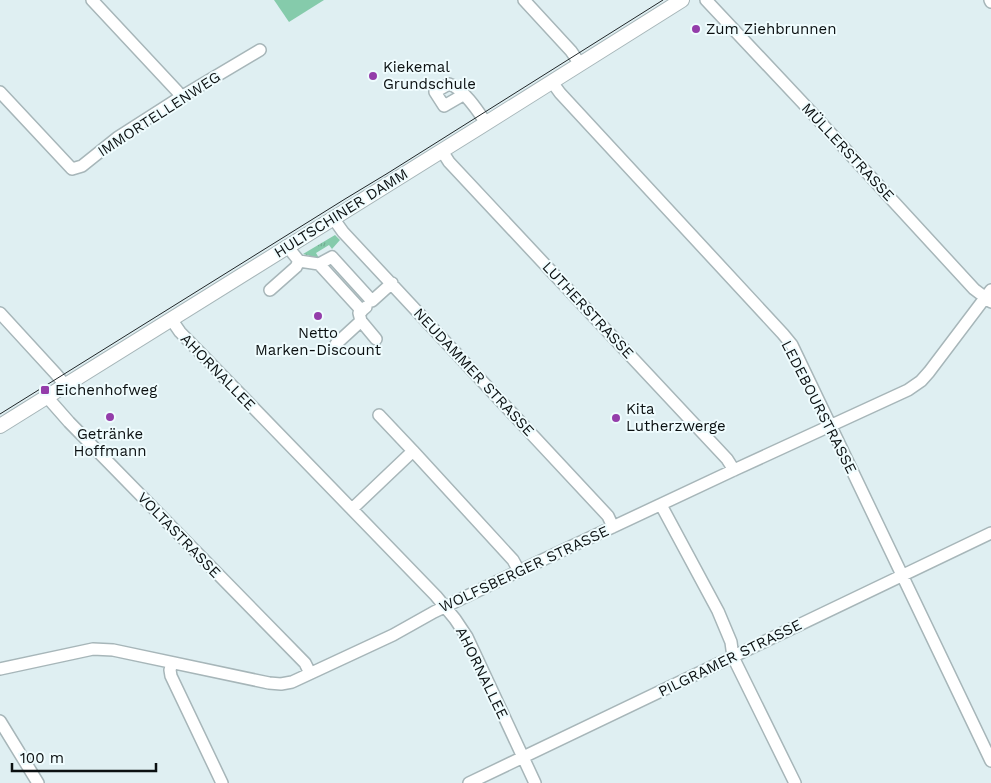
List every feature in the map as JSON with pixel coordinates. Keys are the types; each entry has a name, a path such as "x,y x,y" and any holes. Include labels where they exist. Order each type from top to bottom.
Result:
{"main road":[{"name":"HULTSCHINER DAMM","path":"0,426 682,0"}],"street":[{"path":"92,0 181,97"},
{"path":"524,0 571,51 580,64"},
{"name":"MÜLLERSTRASSE","path":"706,0 968,282 989,296"},
{"name":"IMMORTELLENWEG","path":"0,92 72,168 82,166 117,138 260,50"},
{"name":"LEDEBOURSTRASSE","path":"552,82 560,93 792,345 991,761"},
{"path":"463,94 475,106 486,123"},
{"name":"LUTHERSTRASSE","path":"442,150 449,162 728,459 734,470"},
{"name":"NEUDAMMER STRASSE","path":"333,218 343,232 608,516 614,527"},
{"path":"287,246 299,261 319,264 332,257 372,301"},
{"path":"270,290 296,267 299,261"},
{"path":"319,264 361,316 376,339"},
{"path":"336,344 372,301 392,283"},
{"name":"WOLFSBERGER STRASSE","path":"0,669 93,649 113,650 269,683 281,684 292,682 519,571 908,390 921,381 989,296"},
{"path":"0,313 65,385"},
{"name":"AHORNALLEE","path":"171,319 180,332 446,607 467,637 535,783"},
{"name":"VOLTASTRASSE","path":"47,397 69,422 305,663 310,673"},
{"path":"379,414 513,560 519,571"},
{"path":"352,509 413,451"},
{"path":"661,505 718,611 730,642 733,657 795,783"},
{"name":"PILGRAMER STRASSE","path":"469,783 991,533"},
{"path":"172,663 171,676 222,783"},
{"path":"1,724 38,783"}],"green space":[{"path":"274,0 324,0 289,22"},
{"path":"335,235 340,240 332,249 329,245 316,253 319,258 303,254"}],"tram line":[{"path":"0,414 663,0"}],"place":[{"name":"Zum Ziehbrunnen","path":"696,29"},
{"name":"Kiekemal Grundschule","path":"373,76"},
{"name":"Netto Marken-Discount","path":"318,316"},
{"name":"Eichenhofweg","path":"45,390"},
{"name":"Getränke Hoffmann","path":"110,417"},
{"name":"Kita Lutherzwerge","path":"616,418"}]}
